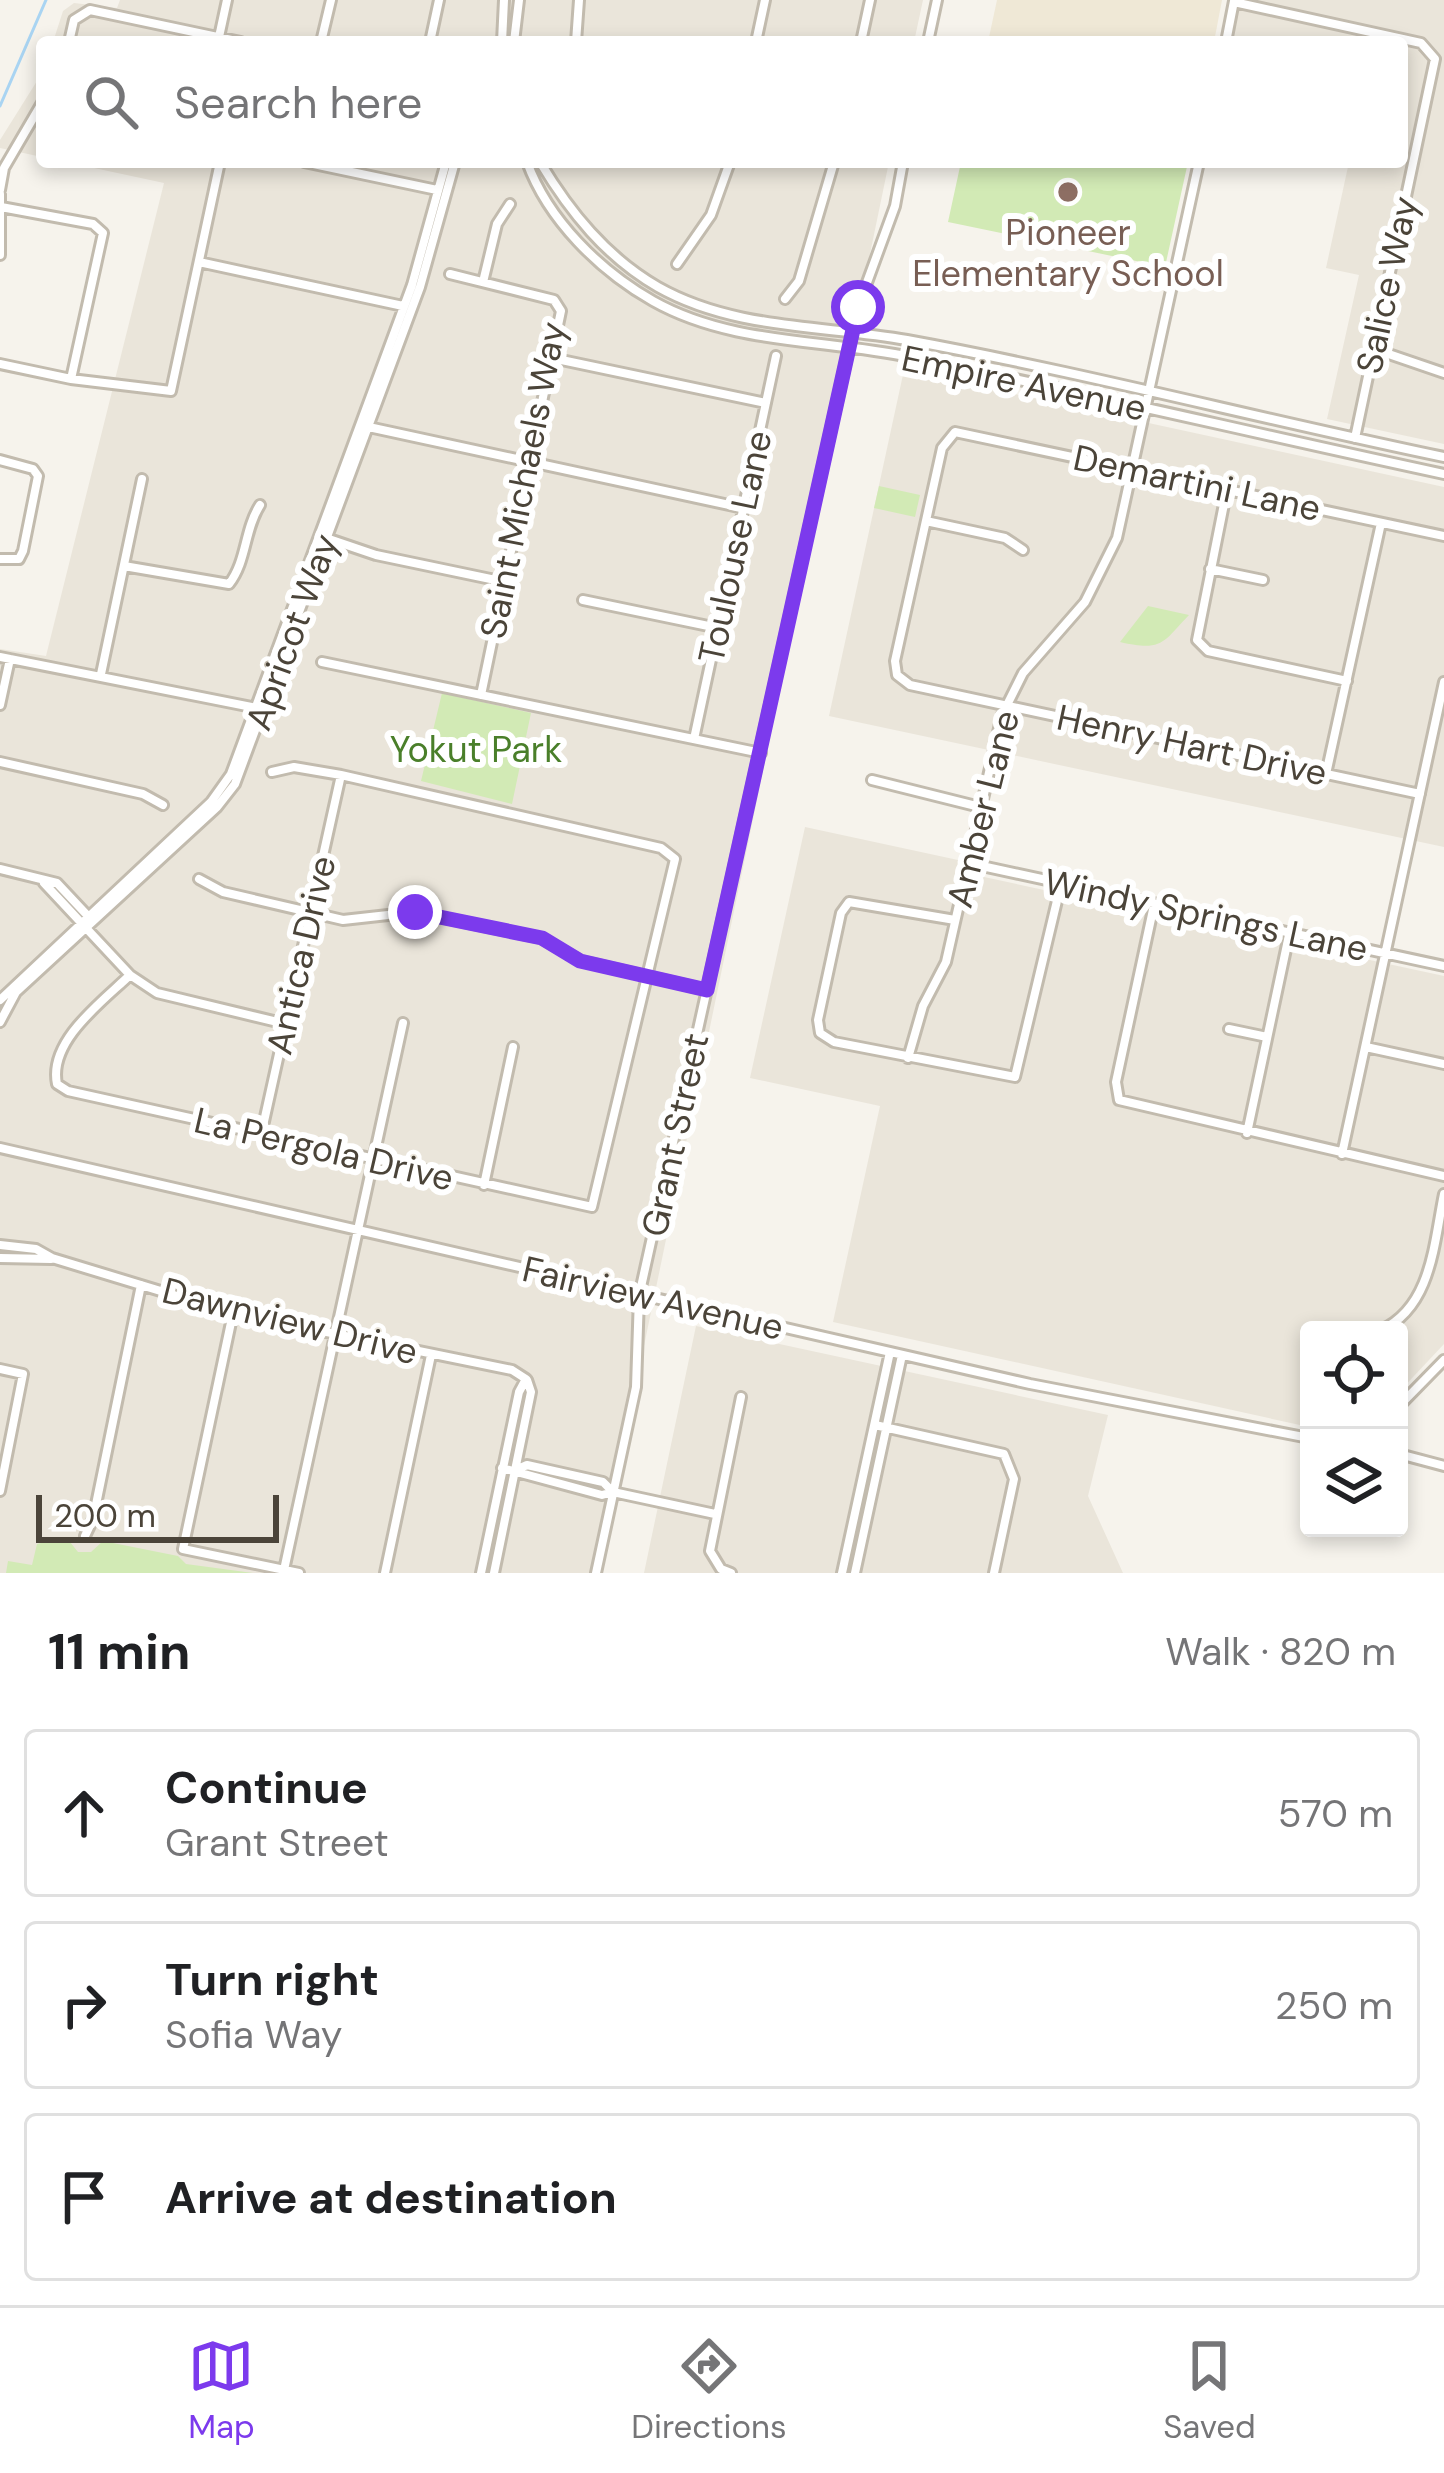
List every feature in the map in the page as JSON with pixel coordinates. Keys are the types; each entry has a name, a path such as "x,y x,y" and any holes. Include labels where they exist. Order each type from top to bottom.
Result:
{"street":[{"path":"219,36 227,0"},
{"path":"322,36 331,0"},
{"path":"431,36 439,0"},
{"path":"502,36 504,0"},
{"path":"515,36 519,0"},
{"path":"576,36 579,0"},
{"path":"756,36 765,0"},
{"path":"862,36 870,0"},
{"path":"929,36 937,0"},
{"path":"1227,36 1234,1"},
{"name":"Salice Way","path":"1234,1 1386,36"},
{"path":"119,16 122,3"},
{"path":"71,36 80,12 214,36"},
{"name":"Salice Way","path":"1354,438 1436,58 1421,44 1408,41"},
{"path":"0,255 4,167 36,113"},
{"path":"0,364 71,379 171,391 219,168"},
{"path":"333,168 440,190"},
{"name":"Apricot Way","path":"0,1000 228,796 408,307 445,168"},
{"name":"Apricot Way","path":"440,190 452,168"},
{"name":"Empire Avenue","path":"530,168 558,218 620,280 655,302 732,332 904,356 1444,474"},
{"name":"Empire Avenue","path":"544,168 568,208 604,246 660,288 734,316 904,340 1444,457"},
{"path":"676,264 711,215 728,168"},
{"path":"785,299 799,281 832,168"},
{"path":"853,334 862,290 895,206 902,168"},
{"name":"Amber Lane","path":"908,1058 915,1024 946,962 1006,705 1023,674 1085,602 1105,567 1132,468 1198,168"},
{"path":"483,282 497,224 510,204"},
{"path":"1,207 93,224 103,233 71,379"},
{"path":"199,262 408,307"},
{"name":"Saint Michaels Way","path":"450,274 554,300 561,311 481,695"},
{"name":"Grant Street","path":"596,1573 636,1387 639,1296 853,334"},
{"path":"1373,349 1444,373"},
{"name":"Toulouse Lane","path":"694,739 776,356"},
{"path":"552,358 766,403"},
{"path":"364,427 743,508"},
{"name":"Demartini Lane","path":"926,521 949,435 965,432 1444,536"},
{"path":"0,460 33,469 38,476 23,551 19,559 0,559"},
{"path":"100,674 142,478"},
{"path":"1226,489 1197,640 1208,651 1346,681"},
{"path":"124,566 229,584 260,506"},
{"path":"926,521 1005,538 1023,550"},
{"name":"Henry Hart Drive","path":"926,521 895,661 897,675 910,685 1420,794"},
{"path":"1326,774 1381,523"},
{"path":"323,537 376,555 505,582"},
{"path":"1210,568 1263,580"},
{"path":"584,600 718,628"},
{"path":"0,705 5,658 259,708"},
{"path":"322,662 762,753"},
{"path":"1342,1154 1444,682"},
{"path":"0,762 142,794 163,805"},
{"path":"272,772 294,767 341,775 670,853 675,868 646,976"},
{"name":"Antica Drive","path":"261,1135 341,775"},
{"path":"872,780 980,807"},
{"name":"Windy Springs Lane","path":"968,863 1444,966"},
{"path":"0,869 44,883 130,975 157,993 286,1024"},
{"path":"199,879 223,892 343,920 415,912 542,938 580,961 707,990"},
{"path":"956,920 849,902 836,934 818,1020 820,1033 834,1042 1015,1077 1021,1069 1060,884"},
{"path":"1154,905 1116,1082 1119,1100 1444,1176"},
{"name":"Apricot Way","path":"0,1022 16,992 84,921"},
{"path":"1247,1133 1290,934"},
{"name":"La Pergola Drive","path":"130,975 81,1023 55,1071 58,1084 68,1091 592,1207 646,976"},
{"path":"284,1570 403,1023"},
{"path":"1229,1029 1267,1037"},
{"path":"484,1185 513,1047"},
{"path":"1366,1047 1444,1064"},
{"name":"Fairview Avenue","path":"0,1148 902,1355 1300,1436"},
{"path":"1394,1321 1423,1290 1444,1194"},
{"name":"Dawnview Drive","path":"0,1245 37,1249 52,1258 233,1313 512,1370 526,1379"},
{"name":"Dawnview Drive","path":"0,1258 52,1258"},
{"path":"85,1536 141,1285"},
{"path":"233,1313 183,1549 299,1573"},
{"path":"842,1573 890,1352"},
{"path":"385,1573 431,1355"},
{"path":"855,1573 902,1355"},
{"path":"1408,1397 1444,1360"},
{"path":"0,1369 23,1374 0,1491"},
{"path":"481,1573 526,1379"},
{"path":"494,1573 531,1392 526,1379"},
{"path":"731,1573 721,1569 710,1551 742,1397"},
{"path":"874,1425 1004,1454 1012,1465 994,1573"},
{"path":"1408,1456 1444,1466"},
{"path":"502,1468 526,1465 603,1482 613,1492 715,1514"}],"shaded area":[{"path":"120,0 923,0 915,36 55,36 63,11 74,3 117,8"},
{"path":"997,0 1222,0 1215,36 989,36"},
{"path":"1237,0 1444,0 1444,444 1327,419 1359,275 1326,268 1348,168 1408,168 1408,36 1229,36"},
{"path":"36,83 36,156 0,148 0,140"},
{"path":"94,168 888,168 597,1573 0,1573 0,649 46,656 164,183"},
{"path":"904,370 1444,487 1444,847 829,716"},
{"path":"805,827 958,860 956,871 1444,976 1444,1344 1408,1382 1408,1321 1300,1321 1300,1425 833,1322 880,1106 750,1078"},
{"path":"696,1326 1108,1415 1088,1496 1123,1573 644,1573"}],"green space":[{"name":"Pioneer Elementary School","path":"960,168 1187,168 1165,267 948,222"},
{"path":"879,486 920,495 915,517 874,508"},
{"path":"1148,606 1189,615 1154,645 1120,642"},
{"name":"Yokut Park","path":"442,693 531,713 512,804 421,781"},
{"path":"66,1537 78,1552 91,1552 103,1541 178,1556 186,1564 253,1573 6,1573 8,1561 32,1565 37,1544"}],"waterway":[{"path":"0,106 46,0"}],"place":[{"name":"Pioneer Elementary School","path":"1068,192"}],"route":[{"path":"415,912 542,938 580,961 707,990 858,307"}]}
